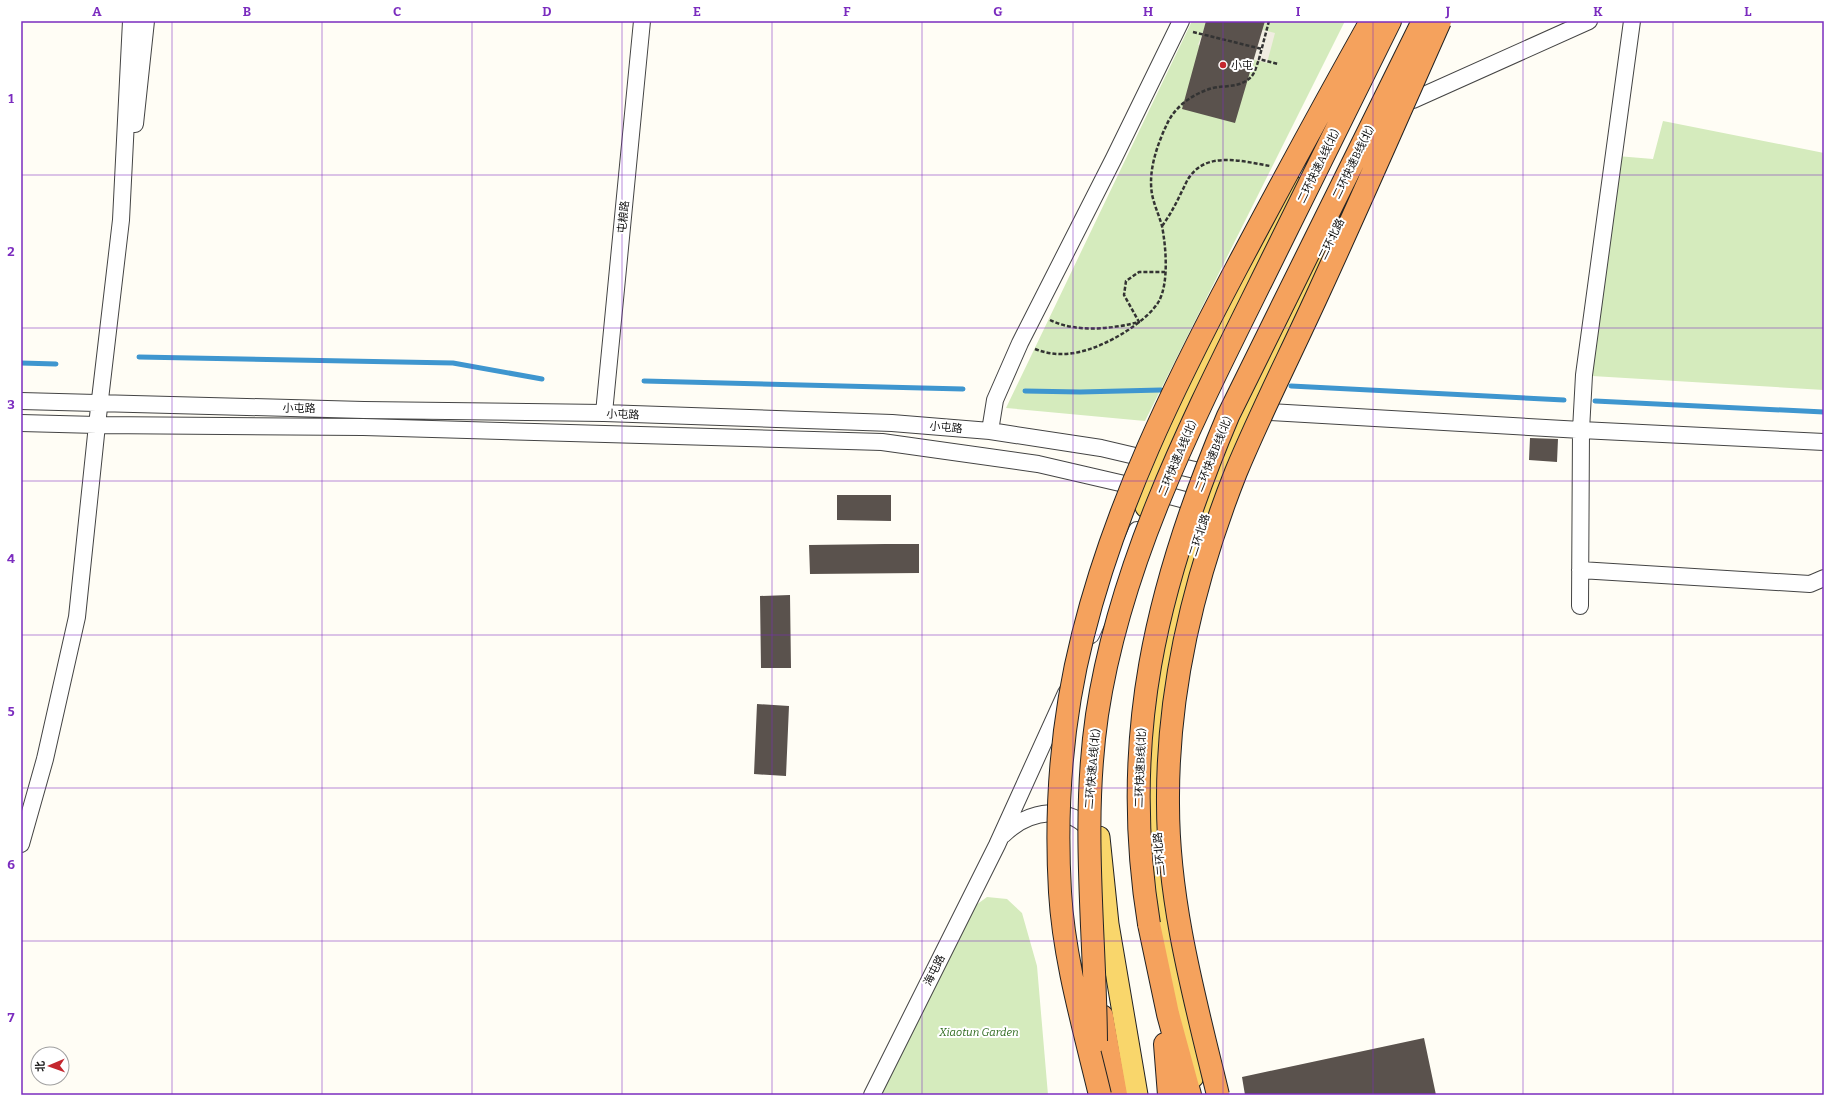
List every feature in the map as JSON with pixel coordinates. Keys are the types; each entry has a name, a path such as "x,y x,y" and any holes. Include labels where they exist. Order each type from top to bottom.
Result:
{"highway":[{"path":"1100,1095 1069,956 1060,887 1059,820 1064,746 1070,702 1083,635 1120,518 1142,462 1175,388 1260,225 1372,21"},
{"name":"二环快速A线(北)","path":"1093,931 1089,886 1088,821 1097,714 1108,657 1134,567 1164,487 1202,401 1390,21"},
{"name":"二环快速B线(北)","path":"1150,924 1139,838 1138,774 1140,740 1148,675 1156,630 1178,549 1209,462 1228,416 1423,21"},
{"path":"1218,1095 1179,921 1173,886 1168,836 1170,742 1173,708 1185,636 1206,558 1236,473 1255,428 1355,214 1439,21"},
{"path":"1150,924 1162,1013 1168,1095"},
{"path":"1150,924 1168,1014 1190,1095"},
{"path":"1093,931 1096,1012 1096,1095"},
{"path":"1093,931 1102,1017 1116,1095"}],"main road":[{"path":"1137,1095 1108,924 1099,846 1098,768 1105,683 1121,598 1150,495 1193,386 1372,21"},
{"name":"二环北路","path":"1196,1095 1161,878 1158,842 1157,770 1162,698 1175,625 1193,553 1208,506 1247,410 1439,21"}],"street":[{"path":"21,844 45,759 77,617 99,403 121,220 130,21"},
{"path":"99,403 137,112 146,21"},
{"name":"屯粮路","path":"604,413 642,21"},
{"path":"1399,103 1413,100 1589,21"},
{"path":"1580,606 1581,430 1584,375 1632,21"},
{"path":"990,431 995,400 1020,343 1114,158 1179,25"},
{"name":"小屯路","path":"21,401 372,410 604,413 892,423 990,431 1101,448 1220,476"},
{"path":"1247,410 1581,430 1824,442"},
{"name":"小屯路","path":"21,423 363,427 882,442 1038,464 1150,495 1208,506"},
{"path":"997,845 1087,645 1150,495"},
{"path":"1580,570 1810,584 1824,578"},
{"path":"997,845 1003,835 1018,822 1035,815 1052,813 1068,816 1082,823 1093,833 1099,846"},
{"name":"海屯路","path":"872,1095 997,845"}],"path":[{"path":"1020,343 1045,353 1065,355 1091,349 1115,338 1139,322 1159,301 1166,280 1162,226 1152,194 1152,167 1167,124 1178,107 1194,96 1213,88 1233,86 1251,77 1259,59 1269,21"},
{"path":"1179,25 1262,49"},
{"path":"1259,59 1278,64"},
{"path":"1162,226 1171,213 1191,174 1204,165 1217,160 1233,160 1299,171"},
{"path":"1139,322 1124,296 1126,281 1139,272 1165,272"},
{"path":"1035,312 1054,322 1079,327 1122,327 1139,322"}],"green space":[{"path":"1192,21 1345,21 1145,421 1006,408"},
{"path":"1663,121 1824,153 1824,390 1592,376 1617,156 1653,159"},
{"name":"Xiaotun Garden","path":"987,897 1007,899 1022,913 1037,966 1048,1095 877,1095 972,908"}],"shaded area":[{"path":"1207,21 1229,21 1275,33 1267,63 1198,45"}],"building":[{"name":"小屯","path":"1206,21 1265,21 1235,123 1182,109"},
{"path":"1530,438 1558,439 1557,462 1529,460"},
{"path":"837,495 891,495 891,521 837,520"},
{"path":"919,544 919,573 810,574 809,545"},
{"path":"790,595 791,668 761,668 760,596"},
{"path":"757,704 789,706 786,776 754,774"},
{"path":"1424,1038 1436,1095 1245,1095 1242,1077"}],"waterway":[{"path":"139,357 453,363 542,379"},
{"path":"21,363 56,364"},
{"path":"644,381 963,389"},
{"path":"1291,386 1564,400"},
{"path":"1025,391 1080,392 1161,390"},
{"path":"1595,401 1824,412"}],"place":[{"name":"小屯","path":"1223,65"}]}
